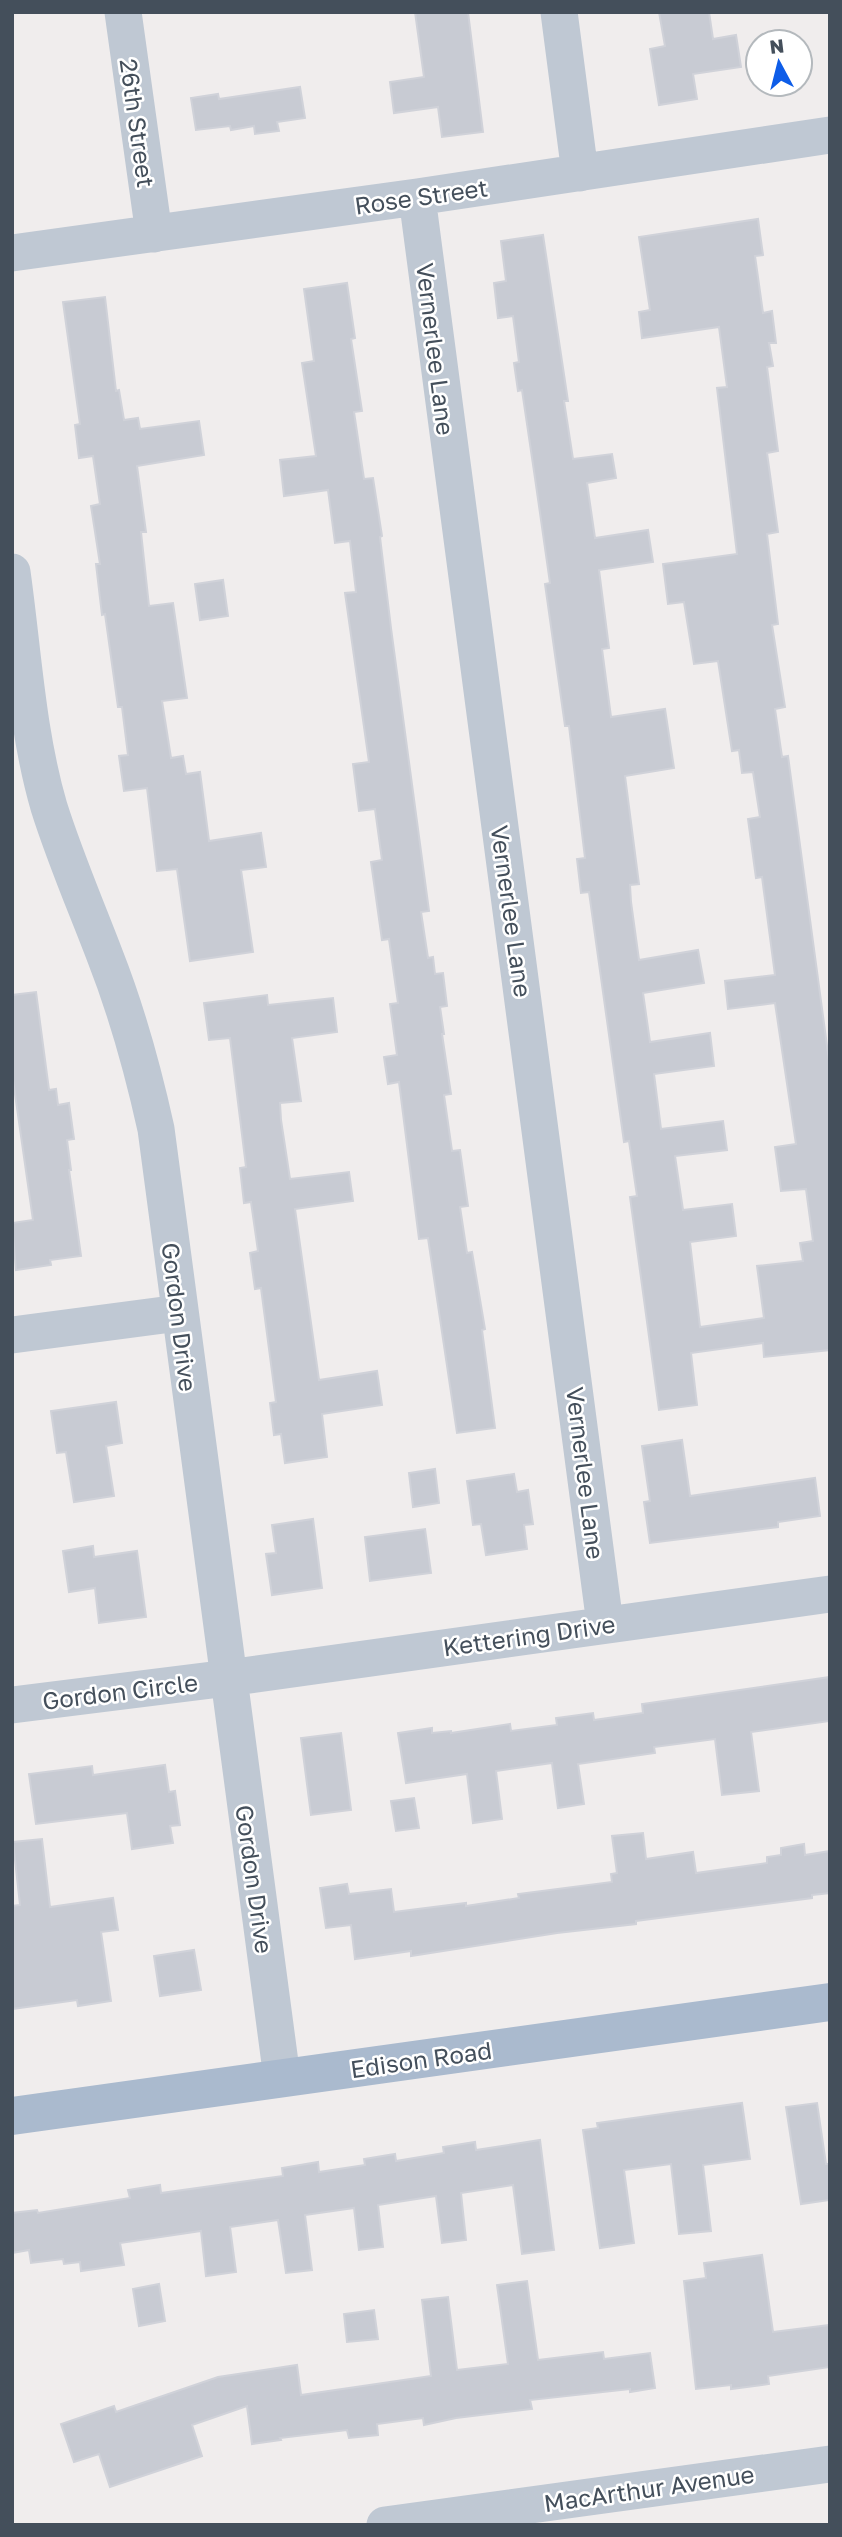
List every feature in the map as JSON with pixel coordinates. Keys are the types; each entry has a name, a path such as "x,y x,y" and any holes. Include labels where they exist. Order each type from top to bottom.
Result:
{"main road":[{"name":"Edison Road","path":"12,2116 830,2001"}],"street":[{"name":"26th Street","path":"123,12 154,234"},
{"path":"559,12 580,173"},
{"name":"Rose Street","path":"12,253 417,197 830,135"},
{"name":"Vernerlee Lane","path":"417,197 606,1624"},
{"name":"Gordon Drive","path":"12,572 34,735 48,804 70,871 121,1000 144,1073 156,1129 282,2078"},
{"path":"12,1335 179,1313"},
{"name":"Kettering Drive","path":"228,1678 830,1594"},
{"name":"Gordon Circle","path":"12,1705 228,1678"},
{"name":"MacArthur Avenue","path":"385,2525 830,2464"}],"building":[{"path":"415,12 468,12 483,132 442,137 438,107 394,113 390,82 424,77"},
{"path":"659,12 709,12 713,39 736,35 741,67 693,74 697,99 659,105 650,49 665,46"},
{"path":"300,87 305,118 277,122 279,131 255,134 254,126 231,130 230,126 196,130 191,98 218,94 219,99"},
{"path":"758,219 763,255 755,256 763,313 772,311 776,343 769,343 773,366 767,367 778,451 767,453 778,532 767,534 778,624 772,625 785,707 775,709 782,757 788,756 830,1068 830,1350 764,1357 763,1343 691,1353 697,1405 659,1410 630,1197 637,1196 629,1141 624,1142 589,892 581,893 577,859 585,858 569,726 565,726 545,584 550,583 535,478 522,390 518,391 514,363 519,362 513,316 498,318 494,283 506,281 501,241 543,235 568,401 564,401 573,459 612,454 616,478 587,483 595,538 648,530 653,562 599,570 609,648 602,649 611,717 665,709 674,768 625,776 639,884 630,885 631,902 639,960 698,950 704,983 643,993 650,1042 710,1033 714,1066 654,1074 661,1129 723,1121 727,1150 675,1156 683,1210 732,1204 736,1236 690,1242 700,1327 764,1318 757,1266 803,1261 800,1243 813,1241 806,1189 781,1191 775,1147 796,1144 775,1003 728,1009 725,981 775,975 762,877 756,878 748,819 760,817 753,772 742,773 739,750 732,751 718,661 694,664 684,602 668,604 663,564 737,554 717,388 727,387 719,327 642,338 639,312 650,310 639,237"},
{"path":"347,283 355,338 351,339 362,411 354,412 364,479 373,478 382,536 391,628 429,911 421,912 428,958 433,957 435,974 443,973 447,1006 440,1007 451,1094 444,1095 452,1151 460,1150 468,1206 460,1207 467,1253 472,1252 485,1329 482,1330 495,1428 457,1433 428,1238 419,1239 399,1082 388,1084 384,1057 397,1055 390,1004 398,1003 389,939 382,940 371,862 382,860 375,809 359,811 353,764 369,762 345,593 356,592 350,541 335,543 328,490 284,496 280,460 316,456 302,363 314,361 304,289"},
{"path":"105,297 116,391 119,390 124,420 138,418 140,429 199,421 204,455 137,466 146,532 141,532 149,606 173,603 187,698 162,701 171,758 183,756 186,774 200,772 209,841 261,833 266,867 241,870 253,952 190,961 177,869 157,871 147,788 124,791 119,756 128,755 122,707 118,707 105,614 102,615 96,564 100,564 91,506 100,504 93,456 79,458 75,425 80,424 63,302"},
{"path":"223,580 228,616 200,620 195,584"},
{"path":"36,992 49,1090 56,1089 58,1105 69,1103 74,1139 67,1140 69,1170 81,1256 50,1260 51,1265 16,1270 12,1223 33,1220 12,1073 12,995"},
{"path":"267,995 268,1005 333,998 337,1032 292,1038 301,1101 280,1103 281,1120 290,1179 349,1172 353,1201 295,1209 319,1380 377,1371 382,1405 322,1414 327,1457 285,1463 281,1434 274,1435 270,1403 276,1402 261,1288 255,1289 250,1253 258,1251 251,1202 244,1203 240,1168 246,1167 230,1038 209,1040 204,1003"},
{"path":"116,1402 122,1443 106,1446 114,1496 74,1502 66,1452 57,1453 51,1411"},
{"path":"682,1440 690,1496 815,1478 820,1516 778,1522 778,1527 650,1543 644,1502 650,1501 642,1446"},
{"path":"435,1469 439,1503 413,1507 409,1473"},
{"path":"514,1474 517,1492 528,1490 533,1524 524,1525 527,1549 486,1555 481,1524 473,1525 467,1481"},
{"path":"313,1519 322,1588 272,1595 266,1554 276,1553 272,1525"},
{"path":"425,1529 431,1573 370,1581 365,1537"},
{"path":"93,1546 94,1557 137,1551 146,1617 99,1623 95,1588 69,1592 63,1551"},
{"path":"830,1677 830,1721 751,1732 759,1791 722,1795 715,1739 654,1747 655,1753 578,1764 584,1804 558,1808 552,1763 496,1771 502,1819 473,1823 467,1774 406,1783 398,1733 432,1728 432,1733 451,1733 510,1724 511,1731 557,1725 556,1718 593,1713 594,1720 643,1713 642,1704"},
{"path":"341,1733 351,1810 311,1815 301,1738"},
{"path":"165,1765 169,1792 175,1791 180,1825 170,1826 173,1843 132,1849 127,1813 36,1824 29,1774 92,1766 93,1775"},
{"path":"414,1798 419,1828 396,1831 391,1801"},
{"path":"643,1833 646,1859 693,1852 696,1873 767,1863 767,1857 781,1855 781,1848 804,1844 805,1855 830,1851 830,1893 812,1895 812,1898 636,1921 636,1924 557,1933 411,1956 411,1951 355,1959 351,1925 326,1928 320,1888 347,1884 349,1894 391,1889 394,1912 519,1898 518,1894 612,1882 611,1874 617,1873 612,1836"},
{"path":"42,1839 50,1907 113,1898 118,1930 101,1932 111,2001 78,2006 77,2000 12,2009 12,1906 20,1905 13,1842"},
{"path":"194,1950 201,1990 160,1996 154,1956"},
{"path":"742,2103 750,2159 703,2165 711,2231 679,2234 671,2164 624,2170 634,2243 600,2248 583,2130 598,2128 597,2123"},
{"path":"817,2103 826,2164 830,2164 830,2200 801,2204 786,2107"},
{"path":"540,2140 554,2250 522,2254 513,2185 461,2193 466,2240 442,2243 436,2196 378,2205 383,2247 359,2250 354,2208 305,2215 312,2270 286,2273 278,2220 230,2227 236,2272 206,2276 201,2231 120,2243 124,2265 81,2271 80,2262 64,2264 63,2259 31,2263 29,2250 12,2253 12,2213 37,2210 38,2213 130,2198 128,2190 160,2185 161,2193 283,2176 282,2168 318,2162 319,2172 365,2165 364,2159 395,2154 396,2161 444,2153 443,2147 475,2142 476,2150"},
{"path":"762,2255 773,2332 830,2325 830,2367 768,2376 769,2384 731,2389 731,2385 696,2389 684,2281 706,2278 704,2263"},
{"path":"527,2281 538,2360 603,2352 604,2359 650,2353 655,2388 530,2400 532,2409 456,2418 424,2425 423,2418 377,2424 378,2435 349,2438 347,2430 252,2444 247,2406 192,2425 202,2456 110,2487 99,2454 74,2462 61,2424 114,2406 116,2412 218,2377 297,2365 301,2395 431,2376 422,2300 448,2297 457,2370 508,2364 497,2285"},
{"path":"159,2284 165,2321 139,2326 133,2289"},
{"path":"374,2310 378,2339 347,2342 344,2314"}]}
